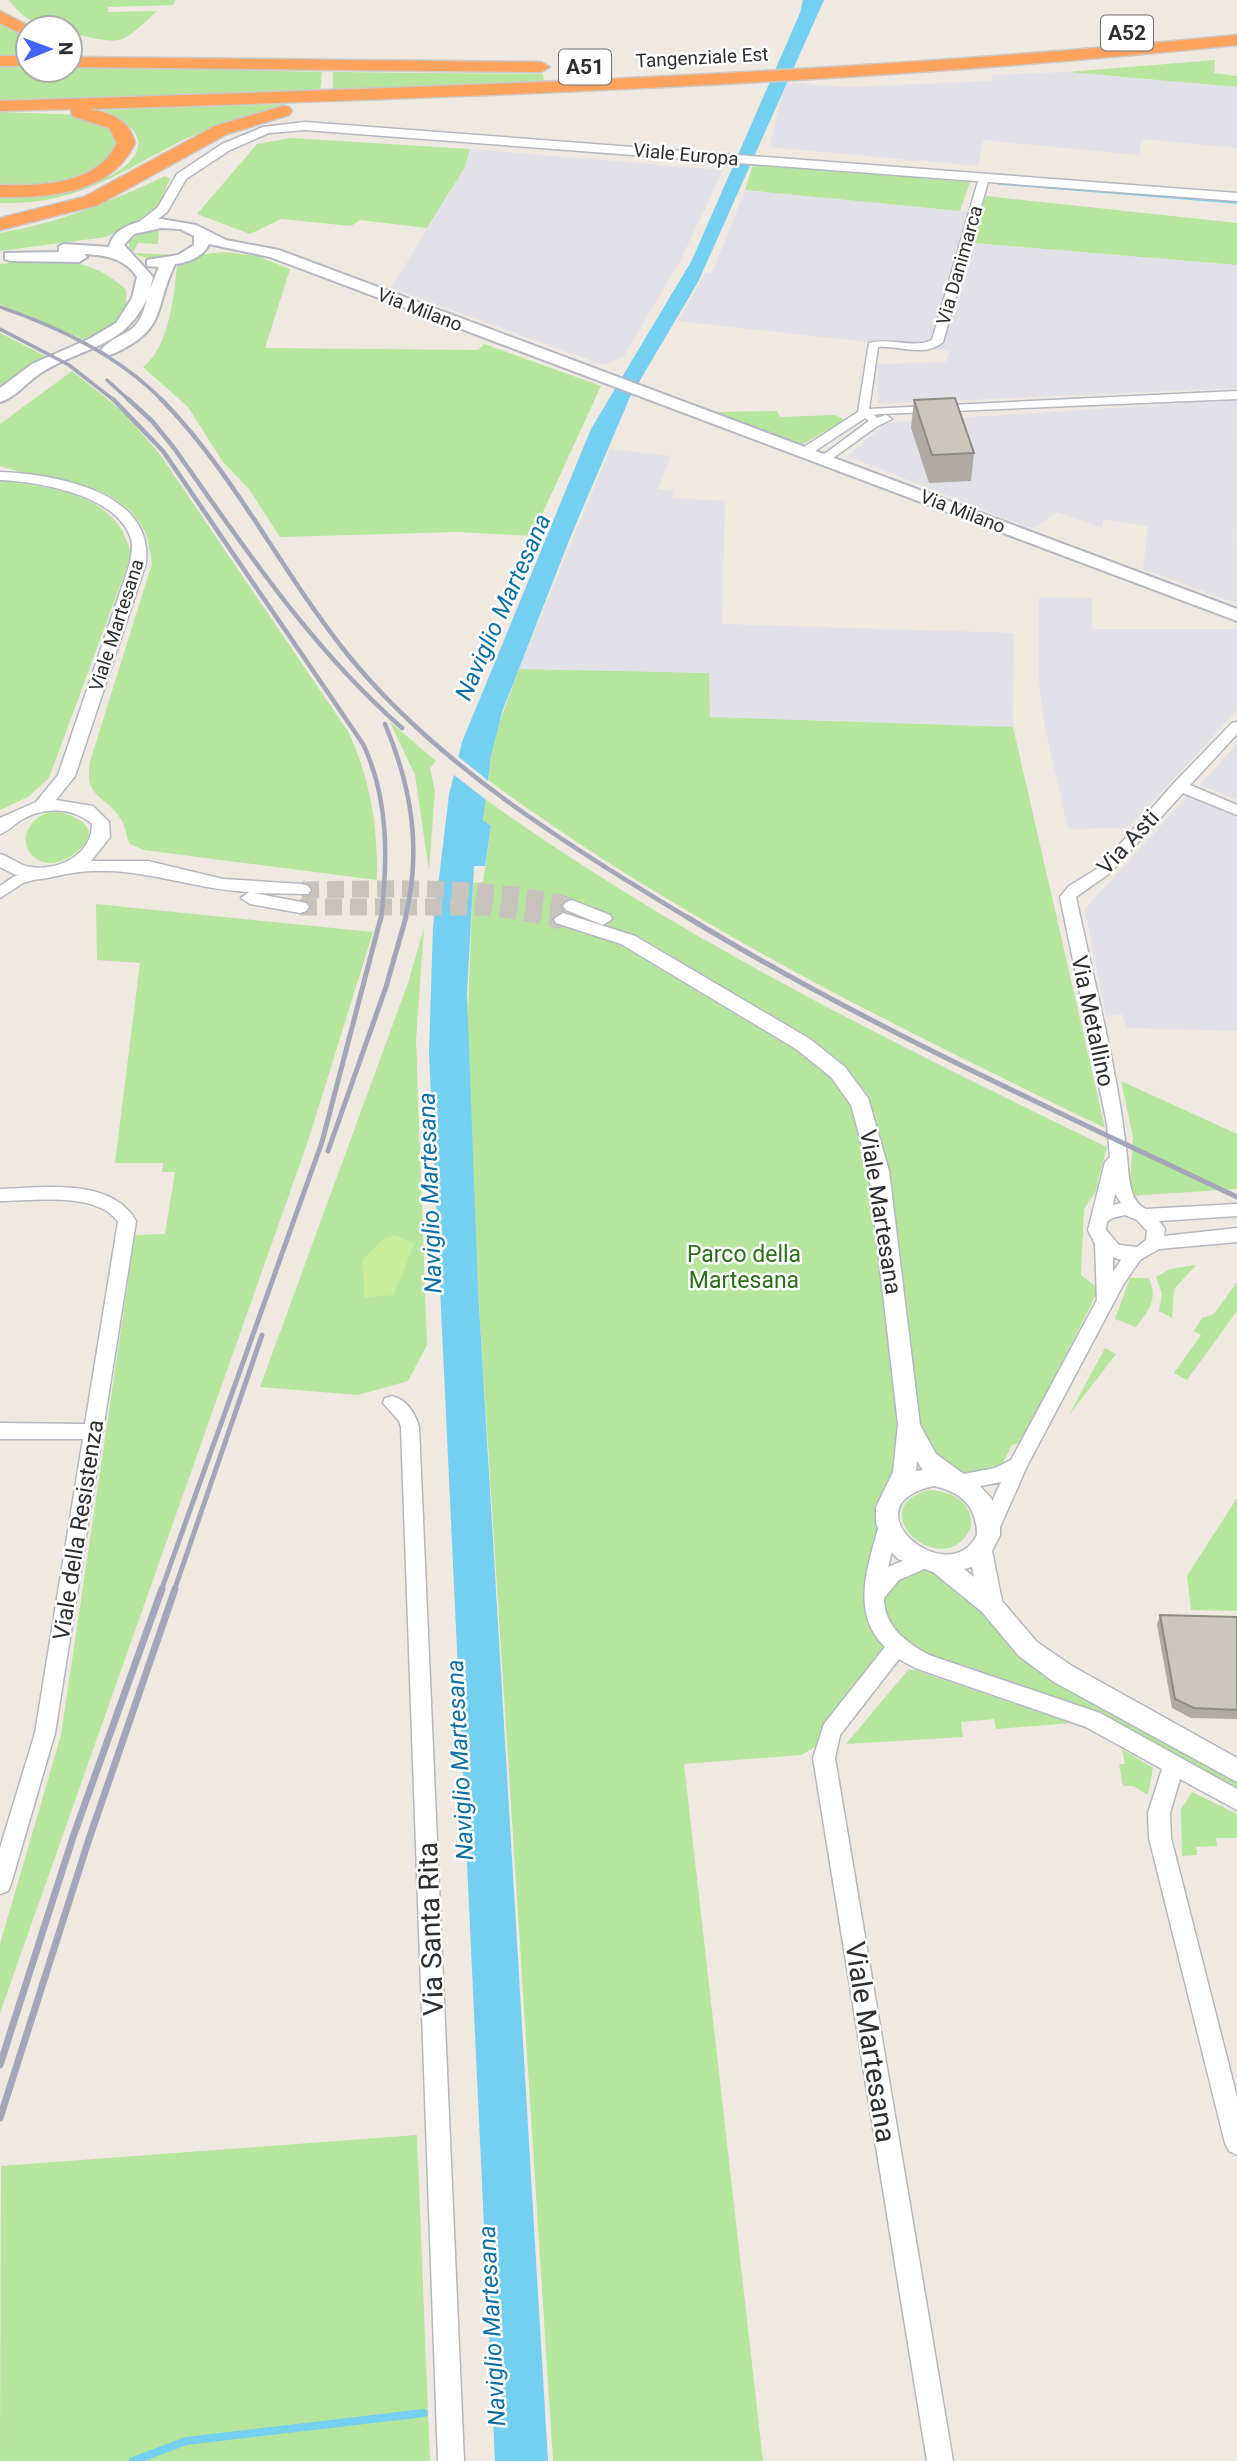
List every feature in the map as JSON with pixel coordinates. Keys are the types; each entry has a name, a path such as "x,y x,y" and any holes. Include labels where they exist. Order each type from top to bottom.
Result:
{"highway":[{"name":"A52","path":"1017,45 1237,27"},
{"name":"Tangenziale Est","path":"0,108 434,93 766,75 799,65 1237,27"},
{"name":"Tangenziale Est","path":"84,62 569,67 775,58 799,65 1050,59 1237,40"},
{"path":"84,46 148,57 245,65"},
{"name":"A52","path":"1050,59 1237,47"},
{"name":"A51","path":"0,224 91,201 221,130 259,117 316,105 434,93"},
{"path":"0,108 91,114 116,124 126,140 119,159 89,178 50,189 0,191"},
{"path":"0,206 68,198 151,167"}],"main road":[{"path":"5,257 64,249 122,236 139,227 162,223 188,227"},
{"name":"Via Milano","path":"188,227 202,236 235,246 274,253 1237,615"},
{"path":"0,397 39,367 115,333 134,312 145,276 116,245 122,236"},
{"path":"193,254 203,244 202,236"},
{"name":"Via Milano","path":"169,262 193,254 235,246"},
{"path":"0,413 50,375 141,334 152,318 157,287 169,262 64,249"},
{"path":"5,257 71,256 98,262 130,281 136,300 134,312"}],"street":[{"name":"Viale Europa","path":"139,227 170,202 181,177 226,147 255,134 289,127 349,127 1235,198"},
{"name":"Via Danimarca","path":"865,413 873,345 881,342 926,347 937,342 984,178"},
{"path":"170,202 179,221 188,227"},
{"path":"804,452 865,413 880,410 1237,395"},
{"path":"825,458 875,422 978,415 1013,406"},
{"path":"865,413 875,422"},
{"name":"Viale Martesana","path":"2,475 71,488 97,498 120,512 138,535 138,563 66,776 42,806"},
{"name":"Via Asti","path":"1071,892 1105,870 1179,786 1237,726"},
{"path":"66,776 78,807"},
{"path":"1179,786 1237,810"},
{"path":"0,828 17,814 42,806 78,807 100,822 103,836 114,848 148,867"},
{"path":"71,867 92,855 103,836"},
{"path":"0,860 15,869 42,873"},
{"path":"0,893 18,880 71,867 148,867 223,885 251,898 301,899"},
{"name":"Via Metallino","path":"1071,892 1067,905 1115,1124 1116,1152 1124,1196 1140,1214"},
{"name":"Viale Martesana","path":"567,913 584,924 641,947 812,1050 838,1072 861,1103 879,1171 909,1424 904,1472 897,1490"},
{"name":"Via Metallino","path":"1102,1215 1116,1152"},
{"name":"Viale della Resistenza","path":"0,1195 88,1196 112,1203 124,1213 127,1221 95,1432 44,1732 0,1884"},
{"path":"1102,1308 1106,1270 1104,1244 1096,1226 1102,1215 1117,1209 1140,1214 1237,1210"},
{"path":"1140,1214 1156,1229 1155,1243"},
{"path":"1104,1244 1117,1252 1135,1254 1147,1250 1155,1243 1237,1235"},
{"path":"872,1599 886,1578 908,1565 957,1561 985,1538 1018,1465 1102,1308 1135,1254"},
{"name":"Via Santa Rita","path":"392,1404 407,1417 410,1427 451,2461"},
{"name":"Viale Martesana","path":"909,1424 928,1461 956,1481"},
{"path":"0,1431 95,1432"},
{"path":"1018,1465 998,1475 956,1481 918,1478 897,1490 886,1508 888,1529 874,1578 872,1599 883,1627 898,1645 922,1662 1093,1720 1237,1800"},
{"path":"956,1481 975,1492 985,1505 991,1605"},
{"path":"888,1529 902,1548 931,1562 991,1605 1028,1649 1063,1674 1237,1771"},
{"name":"Viale Martesana","path":"898,1645 831,1731 824,1758 940,2461"},
{"path":"1174,1765 1159,1813 1160,1838 1237,2143"}],"shaded area":[{"path":"1068,72 1237,87 1237,148 1142,139 1139,155 983,140 978,166 769,147 785,83 850,87 991,81 992,75"},
{"path":"470,149 723,170 680,261 624,356 604,365 391,288 465,167"},
{"path":"745,190 978,213 974,243 1237,265 1237,388 878,404 877,364 946,362 949,351 678,321 705,273 712,273"},
{"path":"1237,400 1236,603 1143,569 1148,526 1104,519 1102,528 1057,512 1032,529 848,456 884,425 894,422"},
{"path":"610,449 671,456 658,489 674,491 672,498 725,501 722,624 1014,633 1013,727 710,717 709,673 519,669"},
{"path":"1039,597 1092,598 1092,629 1237,629 1237,710 1128,828 1068,829 1045,728 1039,682"},
{"path":"1237,744 1237,800 1200,785"},
{"path":"1189,795 1237,816 1237,1031 1126,1028 1122,1014 1106,1016 1085,909"}],"green space":[{"path":"9,0 176,0 173,5 108,7 108,12 157,11 134,32 110,41 84,36 84,14 22,14"},
{"path":"0,23 14,30 14,56 0,56"},
{"path":"1215,60 1214,73 1237,76 1237,87 1068,72"},
{"path":"0,65 14,65 14,84 84,84 84,66 322,72 320,93 0,101"},
{"path":"333,72 543,74 544,81 333,91"},
{"path":"287,104 235,119 185,139 119,174 76,192 28,202 0,203 0,194 76,189 94,183 125,166 134,156 138,145 135,133 124,121 102,110"},
{"path":"0,112 83,115 121,135 113,160 66,183 0,188"},
{"path":"291,138 470,149 465,167 427,228 360,220 351,226 281,219 250,234 197,214 257,144"},
{"path":"753,165 970,182 960,211 745,190"},
{"path":"165,176 170,179 159,205 151,214 106,237 0,251 0,233 84,210"},
{"path":"986,196 1237,223 1237,265 973,243 978,213"},
{"path":"159,230 158,244 138,243 133,252 129,249 129,241 137,235"},
{"path":"225,252 257,256 290,269 265,348 478,350 484,344 601,386 532,536 457,532 280,537 249,489 223,462 188,407 143,367 159,347 169,321 177,266 195,255"},
{"path":"134,253 176,255 151,258"},
{"path":"35,260 84,265 105,274 126,290 123,317 90,342 0,304 0,264"},
{"path":"0,333 49,358 0,390"},
{"path":"72,371 122,411 159,453 349,733 363,769 372,805 377,880 144,850 130,844 117,814 93,790 89,772 91,758 152,564 148,539 134,515 101,492 0,466 0,424"},
{"path":"777,411 780,417 835,415 845,420 803,444 713,412"},
{"path":"0,481 62,491 99,507 113,519 124,535 131,556 49,778 28,797 0,810"},
{"path":"519,669 709,673 710,717 1013,727 1105,1128 867,1010 711,925 561,831 488,780 494,737"},
{"path":"390,722 436,761 430,768 435,791 429,871 415,775"},
{"name":"Parco della Martesana","path":"485,799 634,898 711,943 867,1028 1107,1147 1095,1193 1084,1209 1081,1275 1099,1289 1022,1442 1012,1445 998,1472 892,1489 871,1599 924,1560 1014,1634 1237,1771 1237,1800 1093,1720 898,1646 824,1742 801,1755 684,1764 763,2461 553,2461 478,1289 467,1035 473,883 483,882 491,826 483,820"},
{"path":"52,811 76,818 87,827 89,833 81,848 64,860 49,863 37,860 29,852 26,841 28,830 36,819"},
{"path":"96,904 373,932 308,1141 0,2013 0,1944 61,1735 135,1235 165,1234 175,1172 162,1172 163,1163 115,1163 140,963 97,960"},
{"path":"424,928 416,1041 427,1345 408,1381 358,1395 260,1387 408,983"},
{"path":"1121,1081 1237,1134 1237,1189 1129,1196 1133,1137"},
{"path":"395,1235 414,1244 394,1295 364,1298 363,1259 383,1239"},
{"path":"1196,1265 1174,1289 1172,1318 1159,1311 1162,1294 1156,1277 1170,1269"},
{"path":"1130,1278 1149,1278 1153,1293 1148,1310 1136,1327 1115,1319"},
{"path":"1237,1282 1237,1311 1187,1380 1174,1373 1201,1335 1194,1331 1202,1318 1214,1314"},
{"path":"1105,1348 1116,1354 1069,1415"},
{"path":"929,1490 953,1496 969,1511 971,1527 959,1543 944,1549 928,1546 914,1538 904,1526 902,1512 909,1499"},
{"path":"1237,1498 1237,1611 1191,1610 1187,1576"},
{"path":"908,1670 915,1670 1071,1723 996,1729 994,1719 961,1722 963,1737 846,1744"},
{"path":"1122,1749 1153,1768 1148,1795 1133,1786 1123,1786 1119,1764 1125,1764"},
{"path":"1192,1792 1237,1814 1237,1838 1216,1838 1217,1846 1196,1847 1197,1855 1182,1856 1181,1809"},
{"path":"417,2135 430,2461 0,2461 1,2166"}],"water":[{"name":"Naviglio Martesana","path":"803,0 824,0 698,282 630,397 570,538 502,712 491,756 483,820 491,826 485,866 474,866 467,994 478,1289 548,2461 495,2461 429,1052 433,927 449,795 462,742 591,429 692,260 800,13"}],"pier":[{"path":"455,754 491,783 489,802 450,772"}],"building":[{"path":"955,398 974,453 932,455 914,400"},
{"path":"1160,1615 1237,1617 1237,1710 1194,1708 1175,1699"}],"waterway":[{"path":"999,183 1237,202"},
{"path":"133,2461 186,2441 424,2413"}],"tunnel":[{"path":"302,890 438,889 505,894 572,906"},
{"path":"300,907 488,907 562,919"},
{"path":"552,917 563,919"}],"railway":[{"path":"0,307 87,345 127,370 162,400"},
{"path":"0,329 69,365 115,401"},
{"path":"107,380 130,401"},
{"path":"128,399 152,421 174,448 253,559 308,630 337,664 402,728"},
{"path":"162,400 212,459 324,624 384,695 423,733 507,801 690,919"},
{"path":"115,401 163,451 363,744 372,765 382,808 385,874 381,919"},
{"path":"385,724 402,772 412,820 413,869 405,919"},
{"path":"161,1591 322,1142 381,917"},
{"path":"328,1151 386,987 406,917"},
{"path":"687,917 821,994 1028,1098 1237,1197"},
{"path":"174,1591 262,1335"},
{"path":"0,2065 73,1837 162,1589"},
{"path":"0,2118 89,1839 175,1589"}]}
